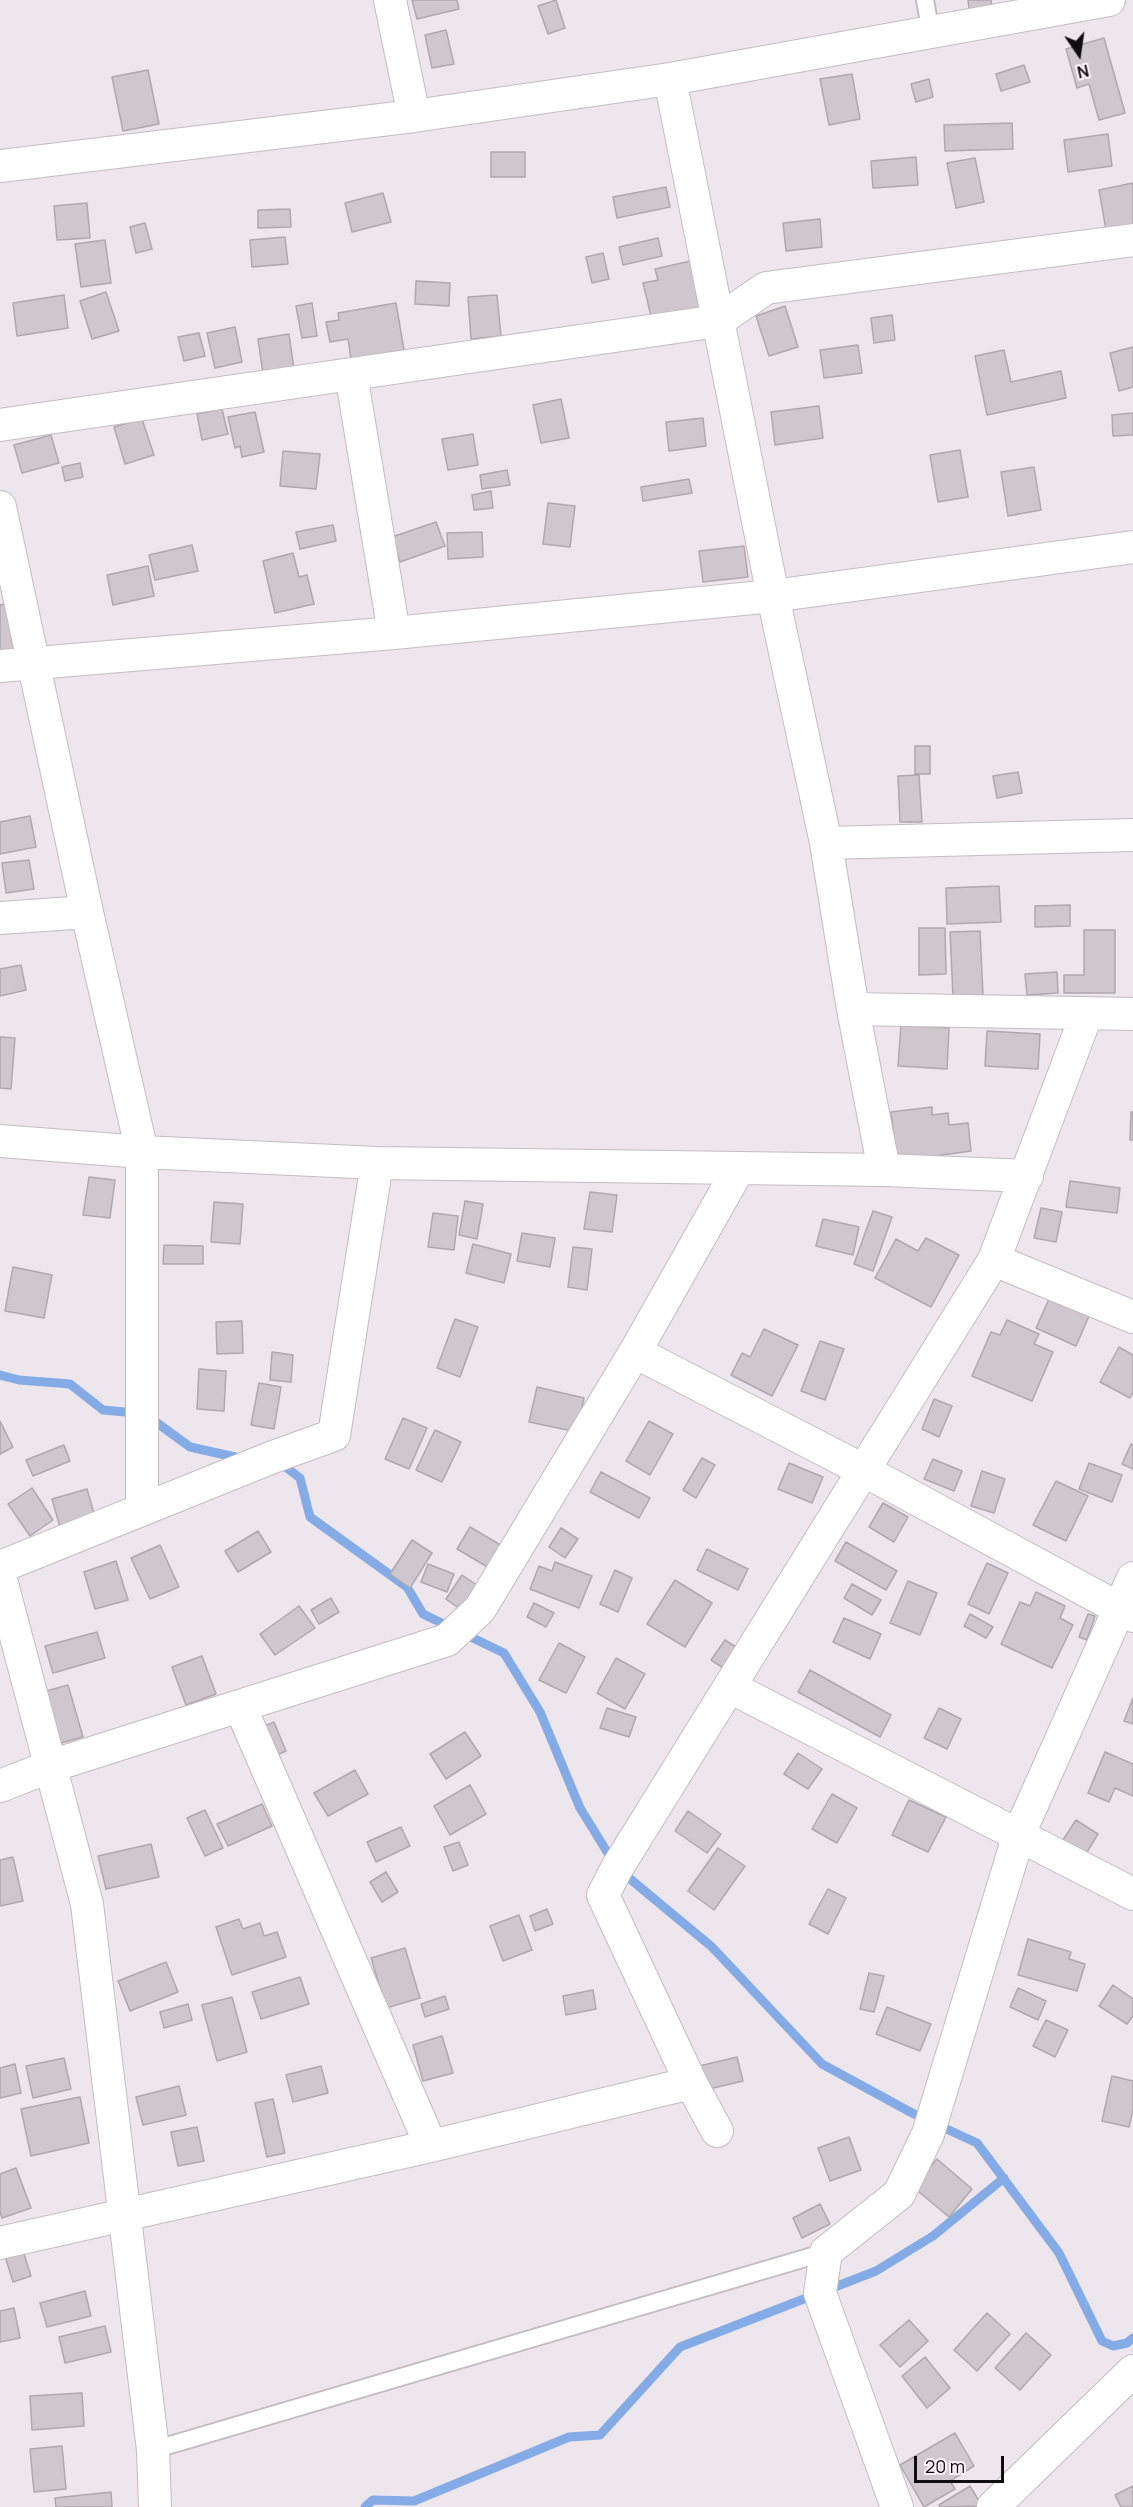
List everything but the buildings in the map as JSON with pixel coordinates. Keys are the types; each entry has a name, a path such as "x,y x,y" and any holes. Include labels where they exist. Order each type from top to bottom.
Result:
{"street":[{"path":"390,0 414,116"},
{"path":"0,166 414,116 670,79 1109,0"},
{"path":"670,79 773,596 826,843 853,1009 884,1170"},
{"path":"0,425 718,321 766,288 1133,240"},
{"path":"351,374 394,633"},
{"path":"0,507 87,912 142,1152 142,1510"},
{"path":"0,666 394,633 773,596 1133,547"},
{"path":"826,843 1133,836"},
{"path":"0,918 87,912"},
{"path":"853,1009 1133,1014"},
{"path":"717,2131 691,2084 603,1895 617,1868 994,1260 1087,1013"},
{"path":"0,1141 142,1152 377,1163 884,1170 1027,1176"},
{"path":"0,1567 273,1457 334,1435 377,1163"},
{"path":"0,1786 51,1766 240,1706 456,1632 480,1609 635,1352 739,1168"},
{"path":"994,1260 1133,1317"},
{"path":"635,1352 863,1470 1126,1612"},
{"path":"0,1576 87,1904 153,2450 155,2507"},
{"path":"897,2507 820,2293 826,2252 899,2194 932,2122 1019,1834 1126,1612 1133,1578"},
{"path":"730,1687 1133,1894"},
{"path":"240,1706 431,2146"},
{"path":"0,2243 431,2146 691,2084"},
{"path":"993,2507 1133,2370"}],"lane":[{"path":"925,0 931,33"},
{"path":"153,2450 826,2252"}],"waterway":[{"path":"0,1375 19,1380 70,1384 103,1410 136,1413"},
{"path":"149,1417 190,1447 244,1459"},
{"path":"279,1462 300,1478 310,1517 407,1587 423,1614 504,1653 540,1712 580,1808 617,1868 712,1947 822,2064 914,2114 977,2143 1059,2253 1102,2341 1113,2346 1127,2343 1133,2338"},
{"path":"827,2290 876,2271 933,2236 1004,2178"},
{"path":"365,2507 373,2500 414,2501 569,2437 600,2435 680,2347 814,2295"}]}
